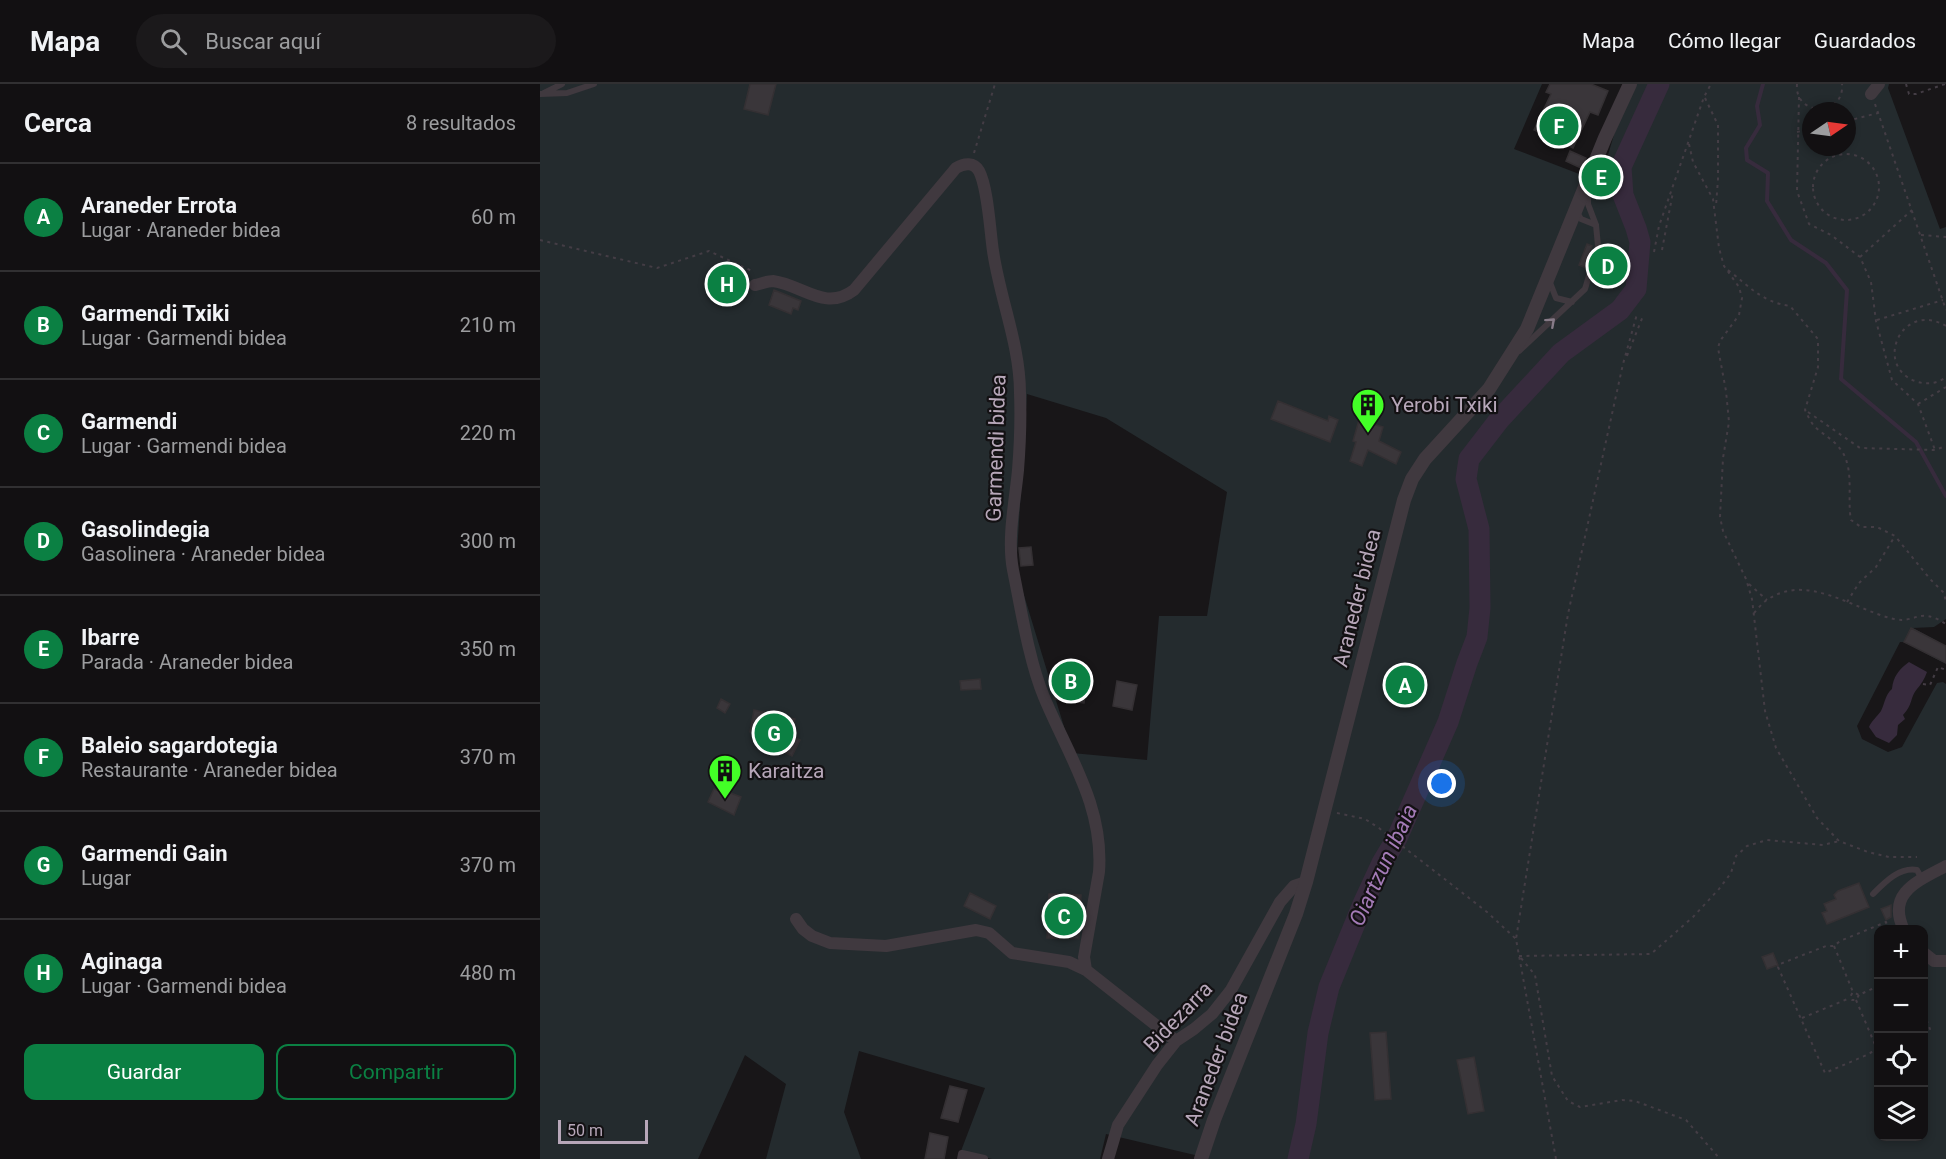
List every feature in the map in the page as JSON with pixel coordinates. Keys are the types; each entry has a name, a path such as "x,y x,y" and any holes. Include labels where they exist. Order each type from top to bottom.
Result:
{"street":[{"name":"Araneder bidea","path":"1201,1159 1214,1120 1296,914 1306,882 1404,500 1412,479 1425,459 1489,389 1527,329 1630,84"},
{"path":"755,285 772,281 825,299 837,300 846,296 854,290 956,168 962,164 971,164"},
{"name":"Garmendi bidea","path":"971,164 978,170 984,187 997,278 1016,346 1018,365 1021,425 1014,508 1013,567 1036,674 1044,697 1080,772 1097,834 1100,860 1084,957 1086,970"},
{"path":"1902,925 1898,917 1898,904 1907,890 1946,866"},
{"name":"Bidezarra","path":"1108,1159 1118,1125 1140,1089 1176,1041 1212,1014 1225,998 1280,902 1294,886 1306,882"},
{"path":"796,919 812,936 830,943 886,946 976,930 989,933 999,944 1012,952 1069,962 1086,970 1176,1041"},
{"path":"1928,957 1934,961 1946,961"},
{"path":"961,1159 962,1154 984,1159"}],"lane":[{"path":"541,94 562,84"},
{"path":"541,94 567,93 594,84"},
{"path":"1508,362 1585,289 1598,246 1596,225 1588,204 1588,182"},
{"path":"1576,211 1581,219 1596,225"},
{"path":"1549,279 1556,298 1572,302"},
{"path":"1873,894 1899,872 1908,868 1917,870 1922,879"}],"path":[{"path":"971,164 995,84"},
{"path":"1654,252 1659,226 1704,97 1711,84"},
{"path":"1797,84 1799,97 1797,191 1809,224 1831,235 1860,257 1871,282 1876,321 1892,380 1918,404 1935,450"},
{"path":"1799,97 1804,104 1812,108 1820,110 1828,108 1836,104 1841,97 1842,84"},
{"path":"1906,84 1909,94 1916,94 1945,84"},
{"path":"1875,89 1878,114 1946,310"},
{"path":"1704,97 1718,125 1716,209 1719,248 1724,266 1739,287 1742,298 1739,315 1720,341 1718,348 1729,422 1723,458 1720,517 1723,531 1751,588 1767,600"},
{"path":"1856,119 1878,114"},
{"path":"1797,132 1802,131"},
{"path":"1689,144 1693,162 1716,209"},
{"path":"1851,154 1859,156 1872,167 1879,183 1879,191 1876,200 1866,213 1859,217 1842,219 1833,217 1820,207 1813,191 1814,182 1816,174 1826,160 1834,156 1851,154"},
{"path":"1662,250 1674,186"},
{"path":"1860,257 1912,210"},
{"path":"1921,235 1946,237"},
{"path":"540,240 657,268 709,251 772,281"},
{"path":"1724,266 1762,298 1776,304 1790,306 1818,339 1818,367 1805,410 1814,426 1832,440 1844,455 1849,475 1851,520 1861,527 1877,527 1895,536 1944,593 1946,602"},
{"path":"1876,321 1943,300"},
{"path":"1556,1159 1516,939 1568,614 1623,364 1637,314"},
{"path":"1623,364 1643,316"},
{"path":"1946,326 1928,319 1907,325 1895,343 1894,353 1896,363 1910,380 1931,384 1946,377"},
{"path":"1918,404 1946,387"},
{"path":"1805,410 1860,448 1911,451 1935,450 1946,446"},
{"path":"1847,602 1859,583 1876,567 1895,536"},
{"path":"1746,579 1754,613 1765,711 1776,748 1818,818 1839,841 1889,857 1917,857"},
{"path":"1754,613 1767,600 1784,592 1807,590 1822,592 1897,620 1922,615 1935,617 1946,624"},
{"path":"1923,684 1930,685 1938,667 1946,670"},
{"path":"1324,811 1365,819 1379,828 1487,912 1516,939"},
{"path":"1519,956 1651,954 1693,917 1719,889 1731,873 1736,856 1747,846 1767,840 1822,845 1839,841"},
{"path":"1874,927 1839,941 1834,946 1826,946 1779,964 1778,967 1825,1073 1874,1050"},
{"path":"1834,946 1853,992 1858,994 1874,988"},
{"path":"1519,956 1535,975 1552,1076 1568,1101 1580,1107 1622,1100 1635,1101 1686,1120 1720,1159"},
{"path":"1802,1018 1850,998 1853,992"},
{"path":"1858,994 1856,1000 1874,1040"},
{"path":"1850,998 1856,1000"}],"shaded area":[{"path":"540,84 1542,84 1514,149 1600,182 1629,84 1889,84 1888,88 1940,229 1946,227 1946,619 1934,627 1913,628 1946,646 1946,664 1900,642 1857,726 1862,739 1888,752 1902,747 1937,683 1946,684 1946,1159 1203,1159 1199,1156 1106,1134 1100,1159 992,1159 961,1151 985,1088 859,1051 844,1112 861,1159 766,1159 786,1084 745,1055 698,1159 540,1159","holes":["1027,394 1106,418 1227,492 1207,616 1159,616 1147,760 1072,753 1016,569"]},
{"path":"1909,662 1927,672 1903,715 1905,719 1898,725 1897,735 1889,743 1876,737 1869,727 1881,711 1897,674"}],"building":[{"path":"750,84 776,84 768,115 744,109"},
{"path":"1550,84 1591,84 1608,91 1598,115 1590,112 1573,148 1534,130 1551,94 1546,92"},
{"path":"1570,151 1586,158 1581,168 1566,161"},
{"path":"1587,244 1592,246 1586,268 1579,265"},
{"path":"1602,250 1619,257 1608,286 1597,282 1600,273 1596,271"},
{"path":"724,269 742,286 730,300 712,283"},
{"path":"774,290 801,301 798,310 793,308 791,314 769,305"},
{"path":"1278,401 1328,421 1329,416 1338,420 1330,442 1271,419"},
{"path":"1359,420 1383,427 1379,441 1401,452 1396,464 1368,450 1362,466 1350,461"},
{"path":"1031,547 1033,565 1021,566 1019,548"},
{"path":"1911,628 1946,646 1946,663 1904,642"},
{"path":"1057,671 1088,674 1084,703 1054,699"},
{"path":"1386,675 1425,682 1423,696 1385,689"},
{"path":"980,679 981,689 961,690 960,681"},
{"path":"1117,681 1137,685 1132,710 1113,706"},
{"path":"721,699 730,704 725,713 717,708"},
{"path":"754,710 795,719 791,731 795,734 794,737 800,740 792,756 765,742 768,735 750,732"},
{"name":"Karaitza","path":"714,789 741,797 734,815 708,802"},
{"path":"1859,883 1869,907 1827,924 1822,913 1827,911 1824,904 1836,899 1834,895 1838,891"},
{"path":"970,893 996,906 990,919 964,906"},
{"path":"1049,894 1081,895 1079,939 1047,938"},
{"path":"1891,905 1891,917 1886,920 1881,909"},
{"path":"1773,953 1778,965 1767,969 1762,957"},
{"path":"1386,1032 1391,1099 1375,1100 1370,1033"},
{"path":"1474,1057 1484,1111 1468,1114 1457,1060"},
{"path":"950,1086 967,1090 958,1122 941,1118"},
{"path":"930,1133 948,1137 944,1159 925,1159"}],"waterway":[{"name":"Oiartzun ibaia","path":"1298,1159 1306,1124 1318,1033 1329,987 1363,904 1382,863 1397,838 1448,722 1477,637 1480,608 1479,529 1466,479 1469,459 1499,420 1561,353 1620,310 1636,289 1640,242 1623,195 1621,167 1659,84"},
{"path":"1763,84 1757,106 1760,125 1746,148 1747,160 1768,173 1767,201 1791,240 1826,263 1847,290 1841,379 1916,442 1946,496"}],"place":[{"name":"Baleio sagardotegia","path":"1559,126"},
{"name":"Ibarre","path":"1601,177"},
{"name":"Gasolindegia","path":"1608,266"},
{"name":"Aginaga","path":"727,284"},
{"name":"Yerobi Txiki","path":"1368,434"},
{"name":"Garmendi Txiki","path":"1071,681"},
{"name":"Araneder Errota","path":"1405,685"},
{"name":"Garmendi Gain","path":"774,733"},
{"name":"Karaitza","path":"725,800"},
{"name":"Garmendi","path":"1064,916"}]}
